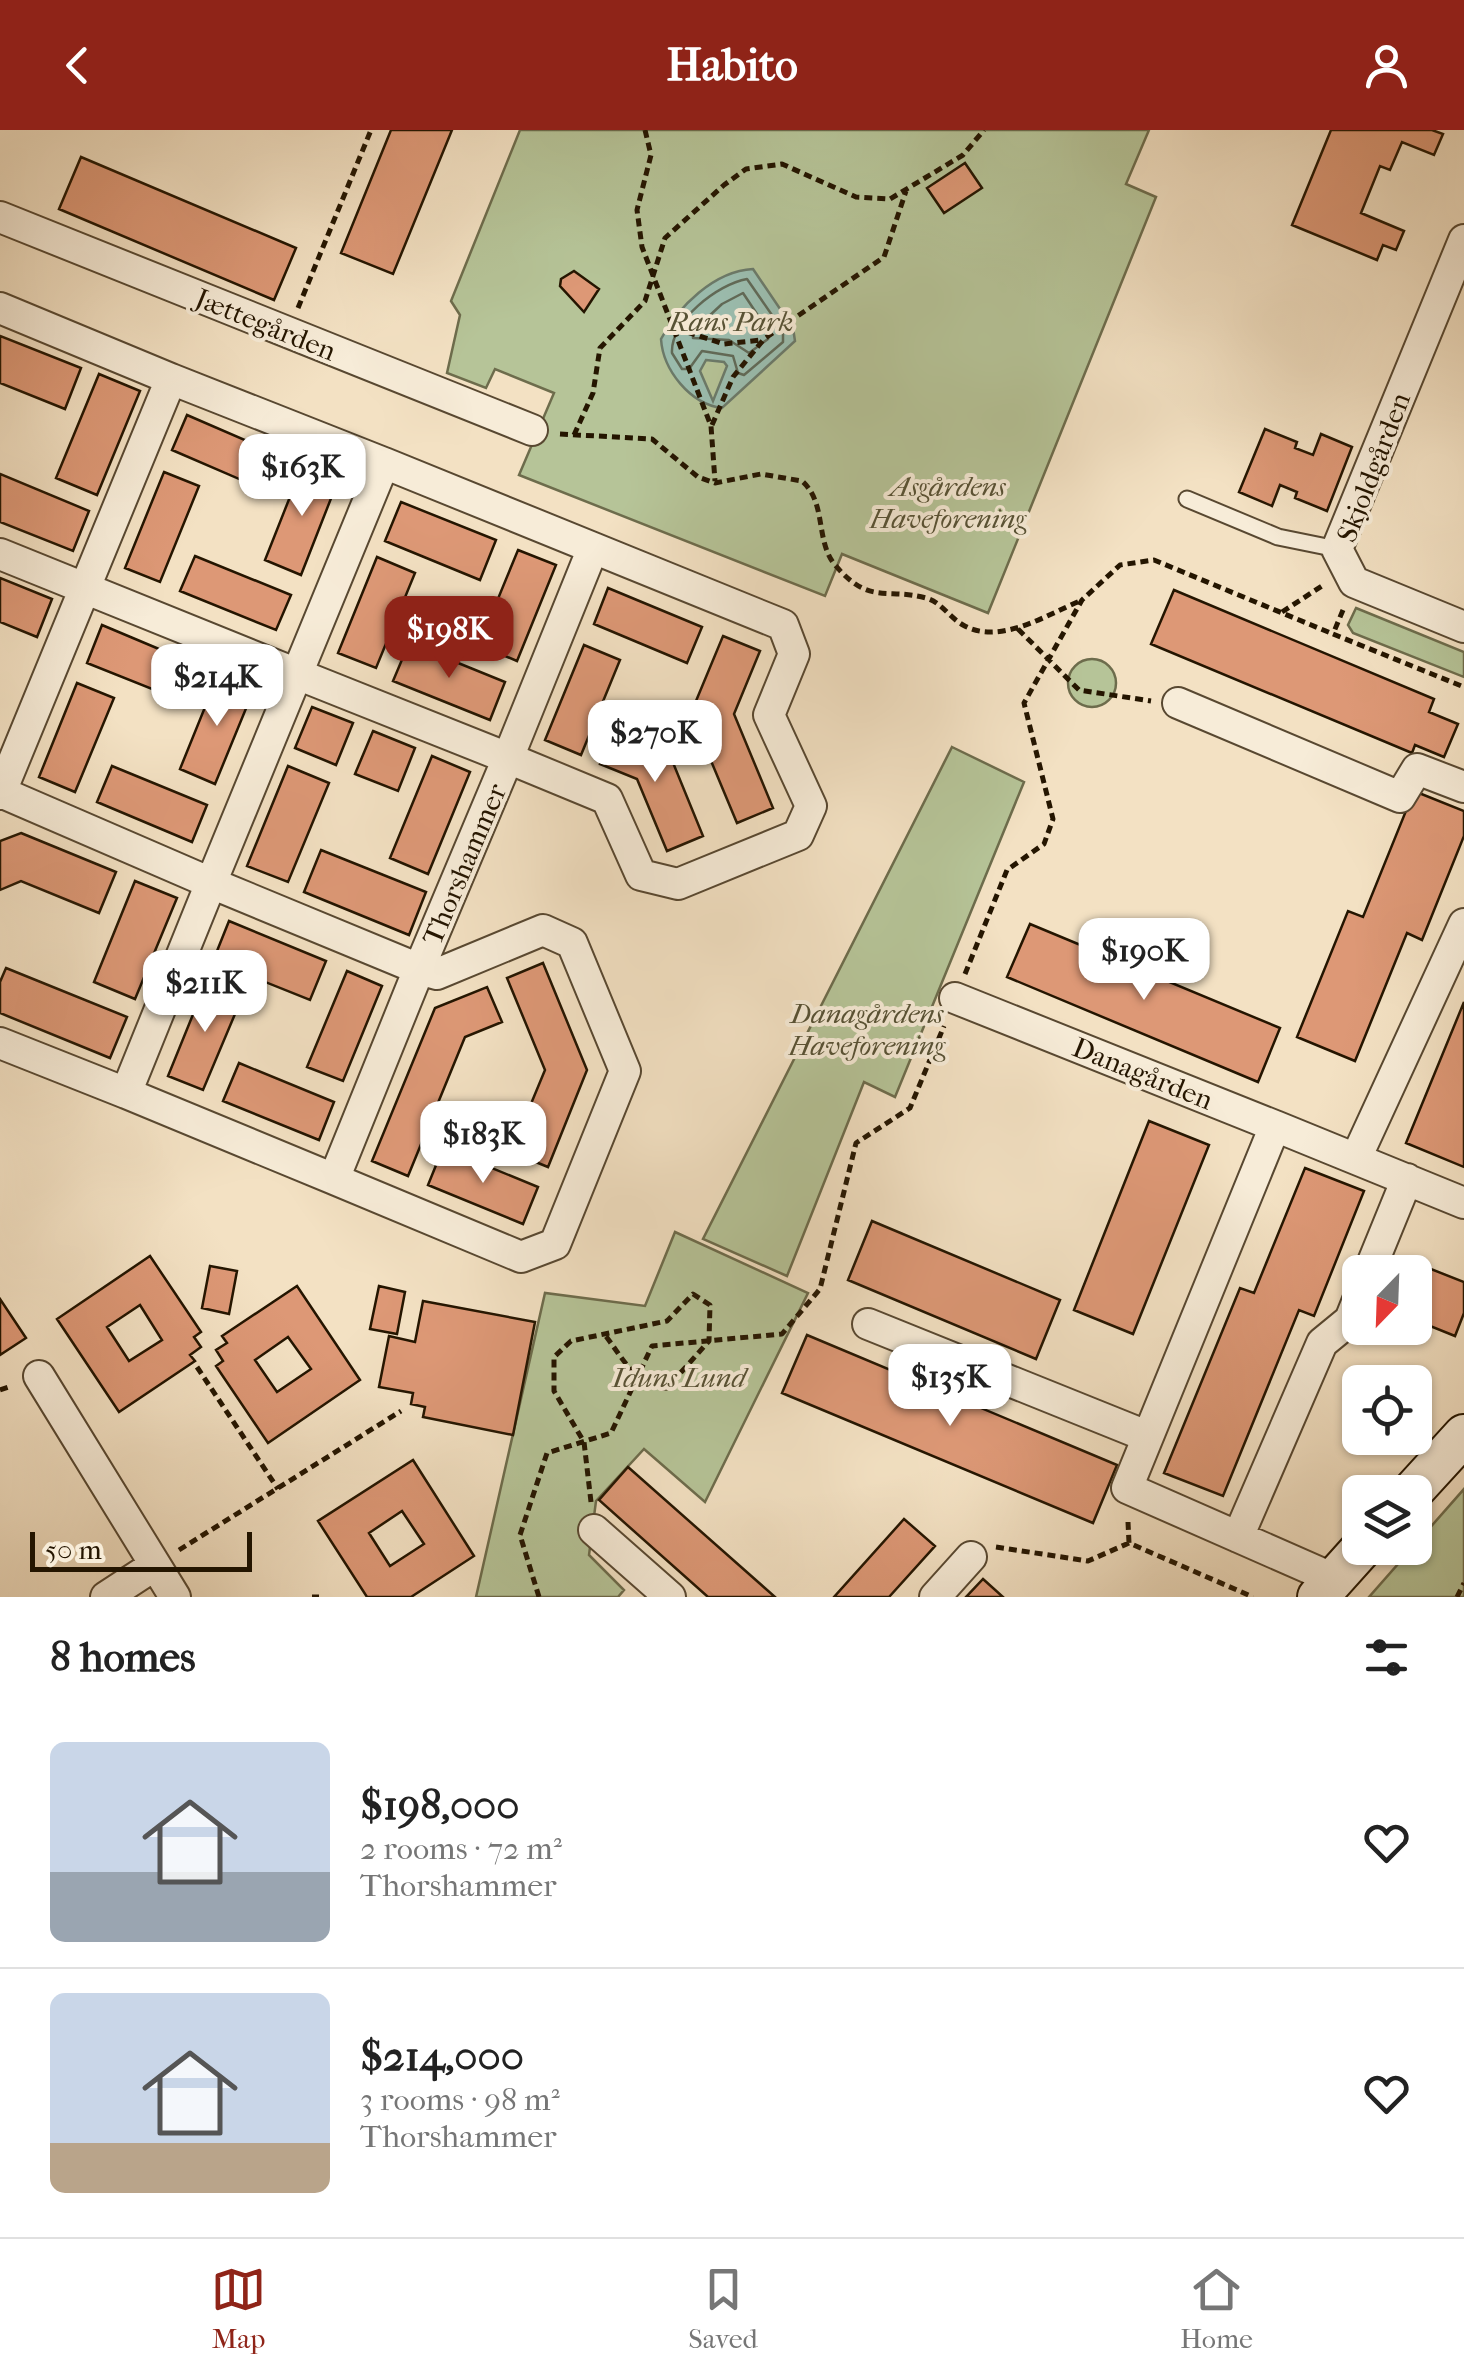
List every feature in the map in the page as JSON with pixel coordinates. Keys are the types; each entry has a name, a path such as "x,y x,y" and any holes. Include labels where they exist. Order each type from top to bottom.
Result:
{"street":[{"name":"Jættegården","path":"0,217 532,430"},
{"name":"Skjoldgården","path":"1464,240 1338,549 1354,582 1464,627"},
{"name":"Thorshammer","path":"0,308 783,625 794,654 769,715 810,806 798,835 678,884 640,875 607,800 0,554"},
{"name":"Thorshammer","path":"0,1043 521,1257 555,1244 625,1071 572,942 544,930 438,974 1,793 170,379"},
{"path":"126,1093 384,463"},
{"name":"Thorshammer","path":"334,1179 593,548"},
{"path":"1178,703 1400,797 1417,769 1464,787"},
{"path":"1358,1156 1464,924"},
{"name":"Danagården","path":"955,998 1358,1156 1464,1204"},
{"path":"1274,1126 1144,1436 1126,1488 1238,1536 1326,1588 1347,1565"},
{"path":"1376,1255 1407,1179"},
{"path":"868,1324 1144,1436"},
{"path":"1238,1536 1322,1344 1342,1327"},
{"path":"38,1376 174,1597"},
{"path":"1428,1475 1464,1435"},
{"path":"594,1530 670,1597"},
{"path":"935,1597 971,1557"},
{"path":"106,1597 155,1566"}],"lane":[{"path":"1187,499 1278,537 1338,549"}],"path":[{"path":"288,332 370,130"},
{"path":"645,130 650,154 638,210 642,248 712,426 715,482"},
{"path":"574,436 593,393 600,348 645,301 658,252 674,228 695,216 724,185 765,163 796,167 872,200 906,191 963,154 984,130"},
{"path":"712,426 733,377 764,339 884,258 906,191"},
{"path":"674,328 724,344 764,339"},
{"path":"532,430 652,439 698,478 715,482 761,474 802,481 817,503 832,562 858,586 887,597 932,600 978,632 1018,628 1082,600"},
{"path":"538,1597 520,1535 547,1454 611,1433 652,1346 782,1334 820,1289 856,1143 910,1108 1006,870 1044,844 1053,819 1024,703 1082,600 1120,565 1154,560 1464,687"},
{"path":"1333,634 1354,582"},
{"path":"1018,628 1080,690 1112,698 1178,703"},
{"path":"594,1530 584,1442 554,1391 550,1368 554,1357 571,1341 666,1321 693,1294 710,1304 709,1340 667,1388 648,1385 604,1335"},
{"path":"197,1368 278,1488"},
{"path":"155,1566 401,1412"},
{"path":"971,1557 990,1546 1088,1561 1129,1544 1253,1597"},
{"path":"1457,1597 1464,1583"}],"green space":[{"name":"Rans Park","path":"520,130 1149,130 1126,184 1156,197 988,613 842,554 825,596 519,475 554,393 495,369 486,388 447,373 460,315 451,301"},
{"path":"1356,608 1464,652 1464,677 1353,633 1348,625"},
{"path":"1092,659 1109,666 1116,683 1109,700 1092,707 1075,700 1068,683 1075,666"},
{"name":"Danagårdens Haveforening","path":"952,747 1024,782 895,1097 864,1082 787,1276 703,1239"},
{"name":"Iduns Lund","path":"675,1232 808,1293 705,1502 644,1449 596,1501 589,1555 624,1590 618,1597 476,1597 545,1293 645,1306"},
{"path":"1464,1489 1464,1597 1369,1597 1397,1565 1432,1565 1432,1525"}],"water":[{"path":"753,269 793,328 795,341 722,408 699,400 680,384 667,362 661,339 687,303 711,284","holes":["706,360 724,362 727,366 713,401 700,371"]}],"building":[{"path":"391,130 452,130 393,274 341,253"},
{"path":"1331,130 1432,130 1443,134 1434,155 1402,142 1390,170 1380,166 1361,213 1404,231 1396,250 1383,245 1377,260 1292,225"},
{"path":"81,157 296,248 274,300 59,209"},
{"path":"965,163 982,188 944,213 927,188"},
{"path":"574,271 599,289 584,312 560,286 561,279"},
{"path":"0,336 81,368 65,409 0,383"},
{"path":"99,374 140,391 97,495 56,478"},
{"path":"187,415 282,456 267,491 172,450"},
{"path":"1265,429 1297,442 1295,448 1313,455 1321,434 1352,447 1327,511 1295,498 1297,492 1280,485 1272,506 1239,492"},
{"path":"303,464 339,478 301,575 265,560"},
{"path":"164,472 199,486 160,582 125,568"},
{"path":"0,474 89,511 73,551 0,522"},
{"path":"401,502 496,540 480,580 385,541"},
{"path":"518,550 556,565 517,661 479,645"},
{"path":"195,556 291,595 276,630 180,591"},
{"path":"377,557 415,573 376,668 338,653"},
{"path":"0,578 52,599 37,637 0,622"},
{"path":"608,588 702,627 687,663 594,624"},
{"path":"1174,590 1434,699 1429,712 1458,724 1444,757 1415,745 1412,753 1151,644"},
{"path":"102,625 197,665 182,701 87,663"},
{"path":"723,636 760,651 734,714 773,808 737,823 691,713"},
{"path":"409,643 505,682 490,720 393,681"},
{"path":"584,645 620,660 581,755 545,740"},
{"path":"218,675 254,689 215,784 180,769"},
{"path":"77,683 114,698 75,792 39,777"},
{"path":"312,707 353,723 336,765 295,748"},
{"path":"615,727 667,748 703,836 667,851 637,779 600,764"},
{"path":"373,731 415,748 398,791 355,774"},
{"path":"432,756 470,772 428,874 390,858"},
{"path":"112,766 207,805 192,842 97,802"},
{"path":"288,766 329,783 288,882 247,866"},
{"path":"1414,791 1464,811 1464,836 1422,940 1407,933 1355,1061 1297,1037 1348,911 1363,917"},
{"path":"21,833 116,872 99,913 21,881 0,890 0,841"},
{"path":"321,850 426,892 409,935 304,892"},
{"path":"135,881 177,898 135,999 94,982"},
{"path":"229,921 326,961 310,1000 213,961"},
{"path":"1030,924 1280,1028 1258,1082 1007,977"},
{"path":"543,963 587,1070 548,1167 511,1152 545,1070 507,978"},
{"path":"6,968 127,1017 110,1058 0,1013 0,982"},
{"path":"347,971 382,986 343,1081 307,1067"},
{"path":"207,980 243,995 203,1090 168,1076"},
{"path":"487,987 502,1022 465,1037 408,1176 372,1161 435,1008"},
{"path":"1464,1002 1464,1167 1406,1143"},
{"path":"239,1063 334,1102 319,1140 223,1101"},
{"path":"1149,1121 1209,1145 1133,1334 1074,1310"},
{"path":"443,1148 538,1187 523,1224 428,1185"},
{"path":"1305,1168 1364,1191 1314,1316 1299,1310 1223,1496 1164,1473 1240,1288 1254,1293"},
{"path":"872,1221 1060,1300 1036,1359 848,1280"},
{"path":"150,1256 201,1332 194,1337 201,1347 190,1355 195,1361 119,1412 57,1319","holes":["140,1305 162,1340 129,1361 107,1327"]},
{"path":"210,1266 237,1271 229,1314 202,1308"},
{"path":"1432,1269 1464,1282 1464,1313 1455,1336 1432,1327"},
{"path":"297,1286 360,1380 268,1443 216,1366 223,1361 216,1350 227,1343 222,1336","holes":["288,1337 311,1369 277,1392 255,1360"]},
{"path":"379,1286 405,1292 397,1334 370,1329"},
{"path":"0,1299 26,1338 0,1355"},
{"path":"423,1301 535,1322 513,1435 423,1417 425,1407 411,1404 413,1393 379,1387 389,1336 415,1342"},
{"path":"807,1335 1117,1465 1093,1523 782,1393"},
{"path":"413,1460 474,1556 411,1597 367,1597 318,1521","holes":["402,1511 424,1544 390,1566 369,1533"]},
{"path":"628,1467 775,1597 708,1597 599,1500"},
{"path":"904,1519 935,1546 889,1597 834,1597"},
{"path":"983,1579 1003,1597 966,1597"}],"park label":[{"name":"Asgårdens Haveforening","path":"948,502"}]}
